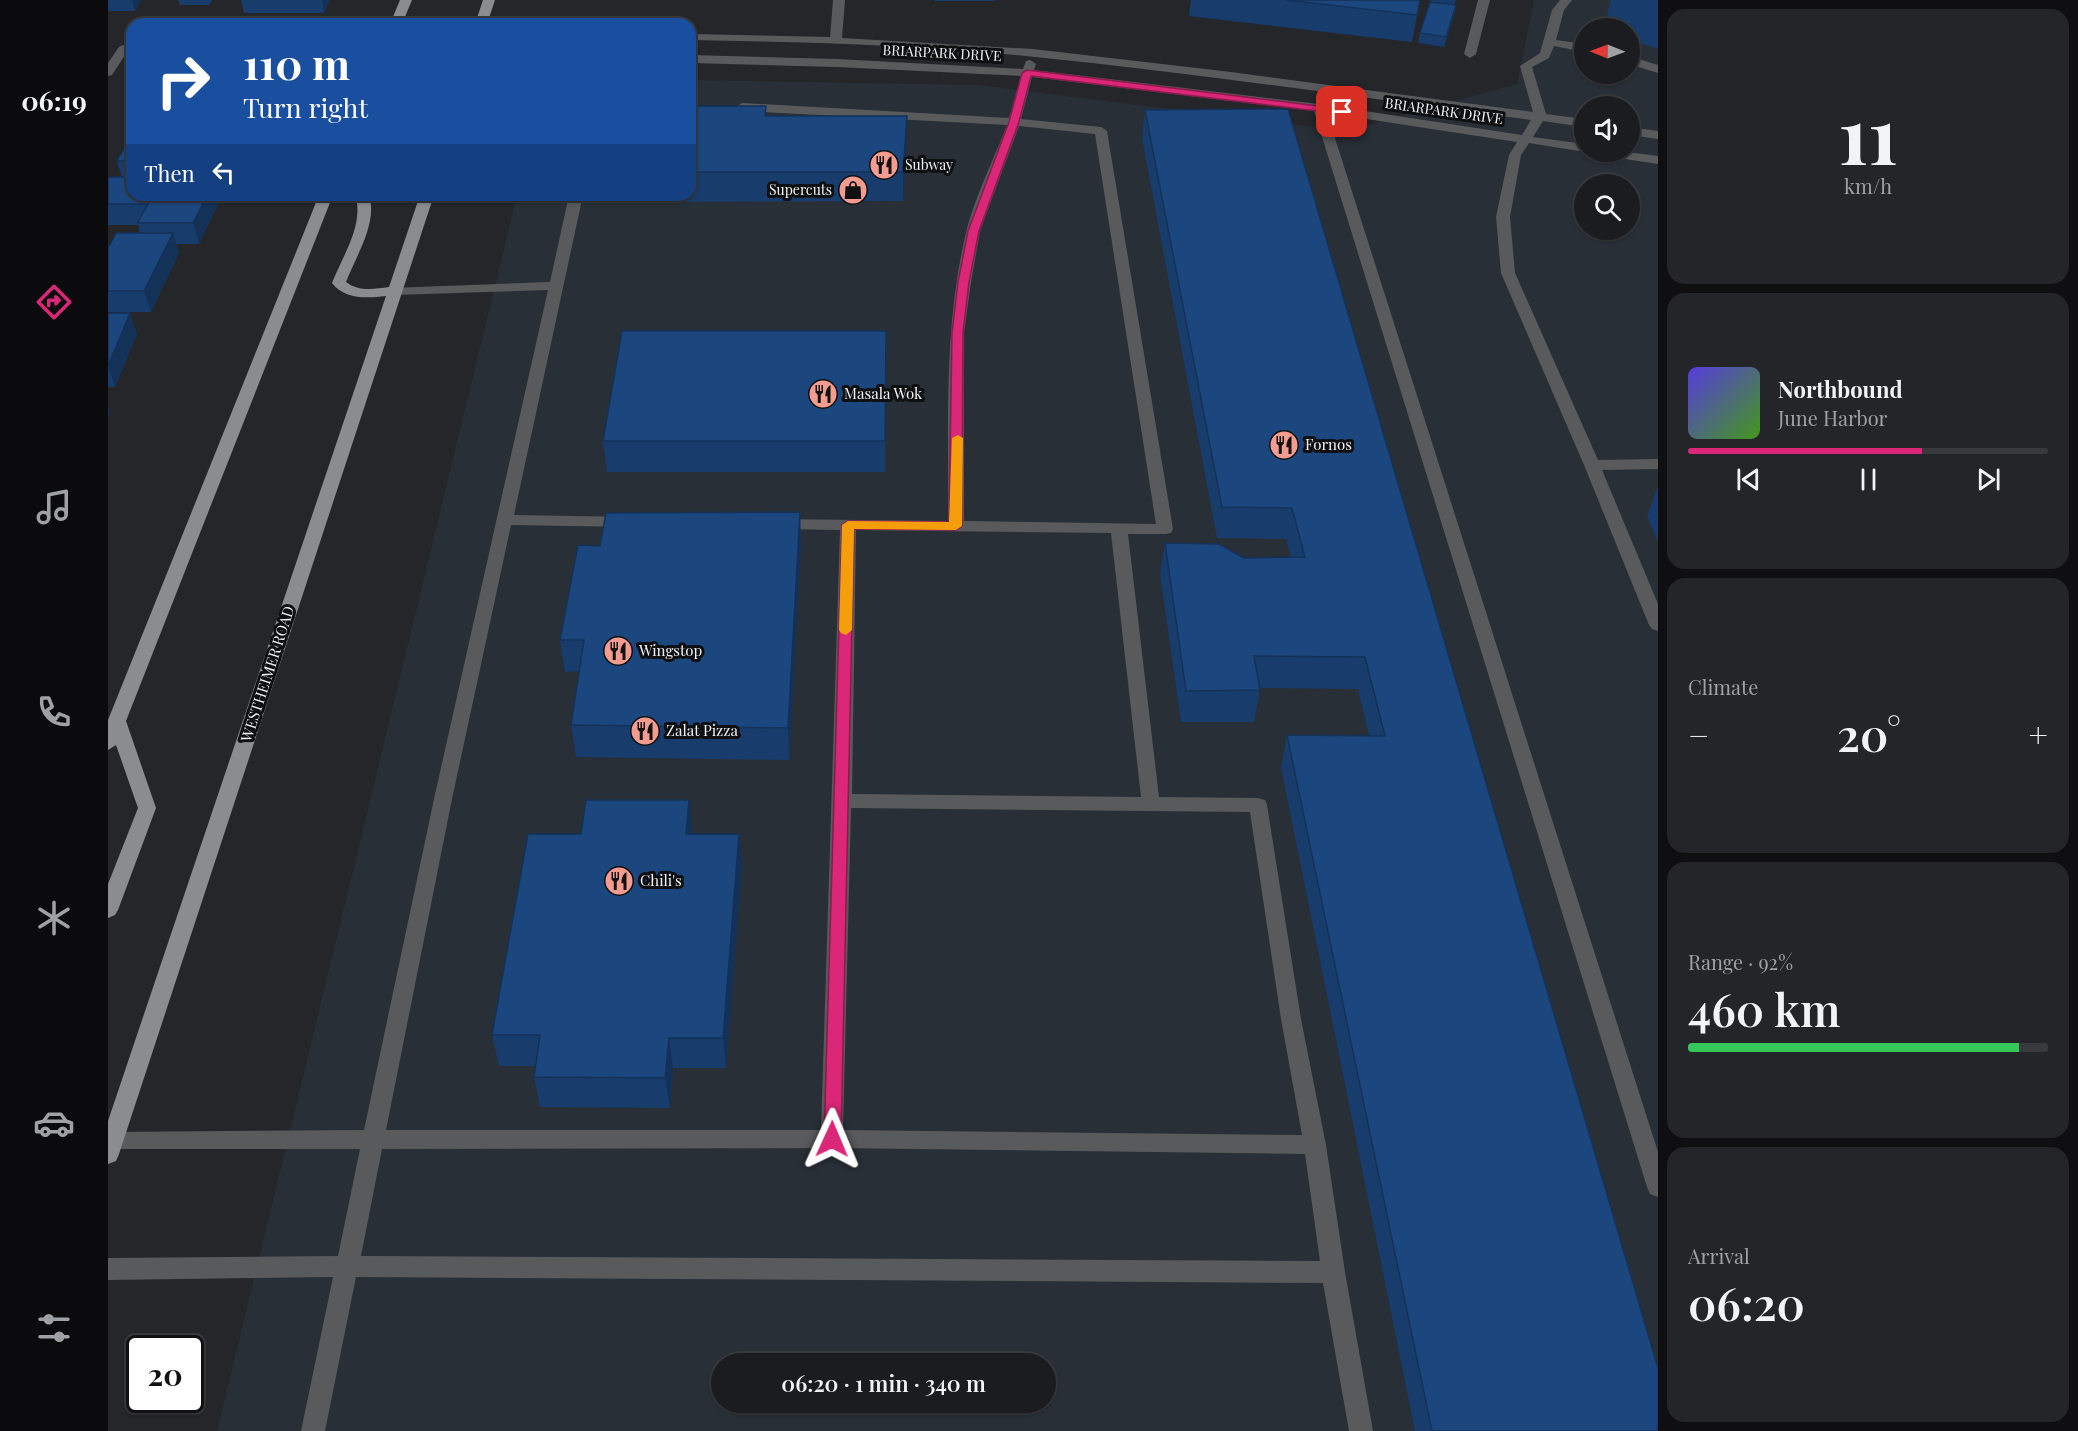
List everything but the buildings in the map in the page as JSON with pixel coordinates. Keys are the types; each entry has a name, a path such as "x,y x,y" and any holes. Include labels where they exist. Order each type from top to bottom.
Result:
{"main road":[{"path":"398,18 406,0"},
{"path":"484,18 489,0"},
{"path":"108,743 324,201"},
{"path":"365,201 364,221 339,283 343,289 355,292 396,291"},
{"name":"WESTHEIMER ROAD","path":"110,1147 425,201"},
{"path":"108,910 147,808 117,721"}],"street":[{"path":"836,40 839,0"},
{"path":"1470,54 1484,0"},
{"path":"1566,0 1558,10 1545,55 1526,66 1540,116 1515,155 1503,217 1508,273 1592,465 1658,625"},
{"name":"BRIARPARK DRIVE","path":"696,37 836,40 1033,53 1231,75 1574,121"},
{"path":"1550,42 1574,46"},
{"path":"108,49 126,49"},
{"path":"108,72 126,50"},
{"path":"956,526 957,333 964,282 974,231 1014,122 1033,53"},
{"name":"BRIARPARK DRIVE","path":"696,59 837,63 1027,73 1319,108 1574,146"},
{"path":"1640,63 1658,69"},
{"path":"725,107 1014,122 1101,131 1133,332 1140,395 1165,529 765,524"},
{"path":"1319,108 1658,1187"},
{"path":"1640,133 1658,135"},
{"path":"1640,157 1658,160"},
{"path":"313,1431 349,1266 370,1152 443,799 575,201"},
{"path":"396,291 556,286"},
{"path":"1592,465 1658,464"},
{"path":"504,520 646,522"},
{"path":"832,1139 848,525"},
{"path":"1119,528 1151,806"},
{"path":"842,801 1151,806 1258,805 1291,1019 1315,1145 1333,1272 1361,1431"},
{"path":"110,1147 374,1141 832,1139 1315,1145"},
{"path":"108,1269 349,1266 1333,1272"}],"shaded area":[{"path":"1534,0 1658,0 1658,1431 217,1431 516,201 696,201 696,80 979,85 1345,131 1517,84"}],"slow traffic":[{"path":"846,630 848,525 956,526 958,438"}],"place":[{"name":"Subway","path":"884,165"},
{"name":"Supercuts","path":"853,190"},
{"name":"Masala Wok","path":"823,394"},
{"name":"Fornos","path":"1284,445"},
{"name":"Wingstop","path":"618,651"},
{"name":"Zalat Pizza","path":"645,731"},
{"name":"Chili's","path":"619,881"}],"route":[{"path":"832,1139 848,525 956,526 957,333 964,282 974,231 1014,122 1027,73 1342,112"}]}
